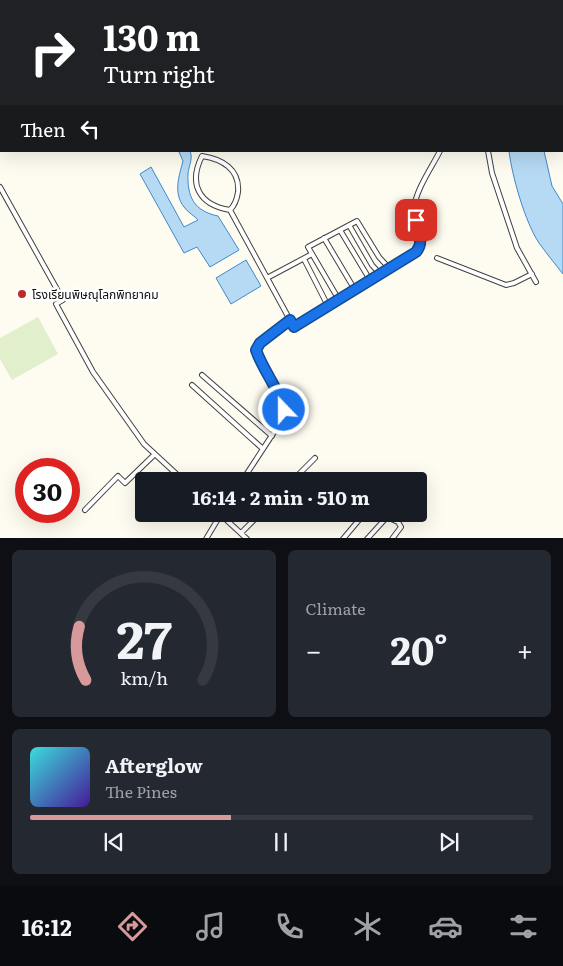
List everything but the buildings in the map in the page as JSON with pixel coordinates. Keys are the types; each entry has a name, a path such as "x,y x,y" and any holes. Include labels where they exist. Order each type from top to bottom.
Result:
{"street":[{"path":"230,210 234,206 238,185 234,172 224,162 201,153 196,175 199,192 212,205 230,210 294,327 420,248 419,231 414,210 416,196 439,152"},
{"path":"488,152 492,174 517,248 536,282"},
{"path":"0,187 63,300 56,304 93,372 144,444 174,472"},
{"path":"338,300 308,247 358,221 379,257 389,268"},
{"path":"349,226 372,265 380,274"},
{"path":"340,230 370,280"},
{"path":"324,238 355,290"},
{"path":"267,278 312,254"},
{"path":"437,258 506,284 514,283 532,274"},
{"path":"304,259 328,306"},
{"path":"248,472 278,426 284,410 282,400 256,350 260,343 290,320"},
{"path":"202,375 272,436"},
{"path":"192,386 263,449"},
{"path":"85,510 118,476 125,483 155,454"},
{"path":"301,472 315,458"},
{"path":"206,538 216,522"},
{"path":"229,522 247,538"},
{"path":"241,533 252,522"},
{"path":"343,538 357,522"},
{"path":"367,538 380,522"},
{"path":"392,538 401,529 398,522"}],"green space":[{"path":"38,317 58,354 12,380 0,359 0,338"}],"water":[{"path":"179,152 190,152 188,182 194,202 203,211 218,216 239,250 210,267 197,247 184,253 140,174 151,167 184,227 198,220 185,209 179,196 178,184 183,161"},
{"path":"509,152 544,152 552,186 563,204 563,274 534,234 524,211"},
{"path":"246,260 261,286 231,304 216,278"}],"place":[{"name":"โรงเรียนพิษณุโลกพิทยาคม","path":"22,294"}],"route":[{"path":"284,410 282,400 256,350 260,343 290,320 294,327 416,252 420,248 421,243 416,220"}]}
